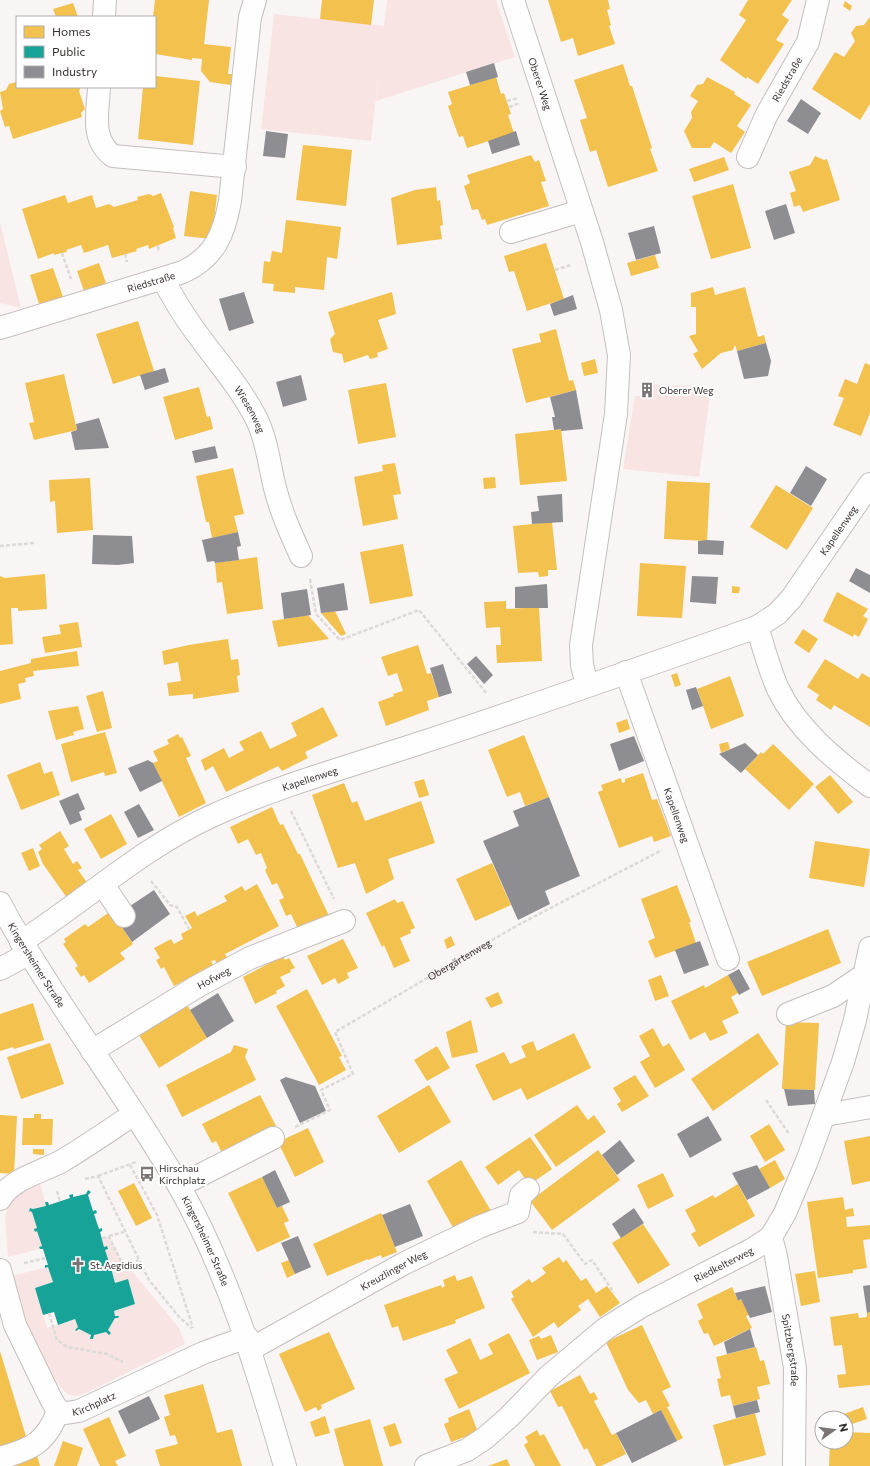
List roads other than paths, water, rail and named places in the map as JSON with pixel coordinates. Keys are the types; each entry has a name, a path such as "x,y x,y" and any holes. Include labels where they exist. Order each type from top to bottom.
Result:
{"street":[{"path":"104,16 105,0"},
{"name":"Riedstraße","path":"0,328 163,279 198,265 218,240 226,224 235,167 249,30 255,0"},
{"name":"Oberer Weg","path":"513,0 605,287 616,332 619,362 616,414 581,646 582,665 587,686"},
{"name":"Riedstraße","path":"748,158 767,114 808,42 818,0"},
{"path":"99,88 97,128 104,149 113,156 235,167"},
{"path":"511,232 581,211"},
{"name":"Wiesenweg","path":"163,279 193,328 234,381 257,419 265,439 275,488 301,556"},
{"name":"Kapellenweg","path":"0,969 59,917 136,860 168,839 214,815 281,789 502,716 757,627 777,614 791,599 870,484"},
{"path":"757,627 778,688 789,709 804,728 870,786"},
{"name":"Kapellenweg","path":"626,672 728,959"},
{"path":"103,885 124,916"},
{"name":"Kingersheimer Straße","path":"3,909 25,948 159,1153 179,1186 213,1253 249,1343 285,1466"},
{"name":"Hofweg","path":"92,1051 198,986 250,958 344,921"},
{"name":"Riedkelterweg","path":"426,1466 467,1450 485,1438 581,1347 628,1314 747,1252 771,1237 785,1213 825,1115 843,1062 868,972 870,948"},
{"path":"788,1014 833,996 868,972"},
{"path":"825,1115 870,1107"},
{"path":"0,1199 8,1189 62,1161 134,1114"},
{"path":"179,1186 273,1138"},
{"name":"Kreuzlinger Weg","path":"249,1343 479,1227 518,1212 521,1195 528,1190"},
{"name":"Spitzbergstraße","path":"771,1237 776,1256 795,1368 794,1466"},
{"name":"Kirchplatz","path":"0,1270 15,1325 42,1383 58,1411 66,1413 79,1411 203,1353 249,1343"},
{"path":"0,1458 16,1454 41,1440 51,1428 58,1411"}],"place":[{"name":"Oberer Weg","path":"647,390"},
{"name":"Hirschau Kirchplatz","path":"147,1174"},
{"name":"St. Aegidius","path":"78,1265"}]}
